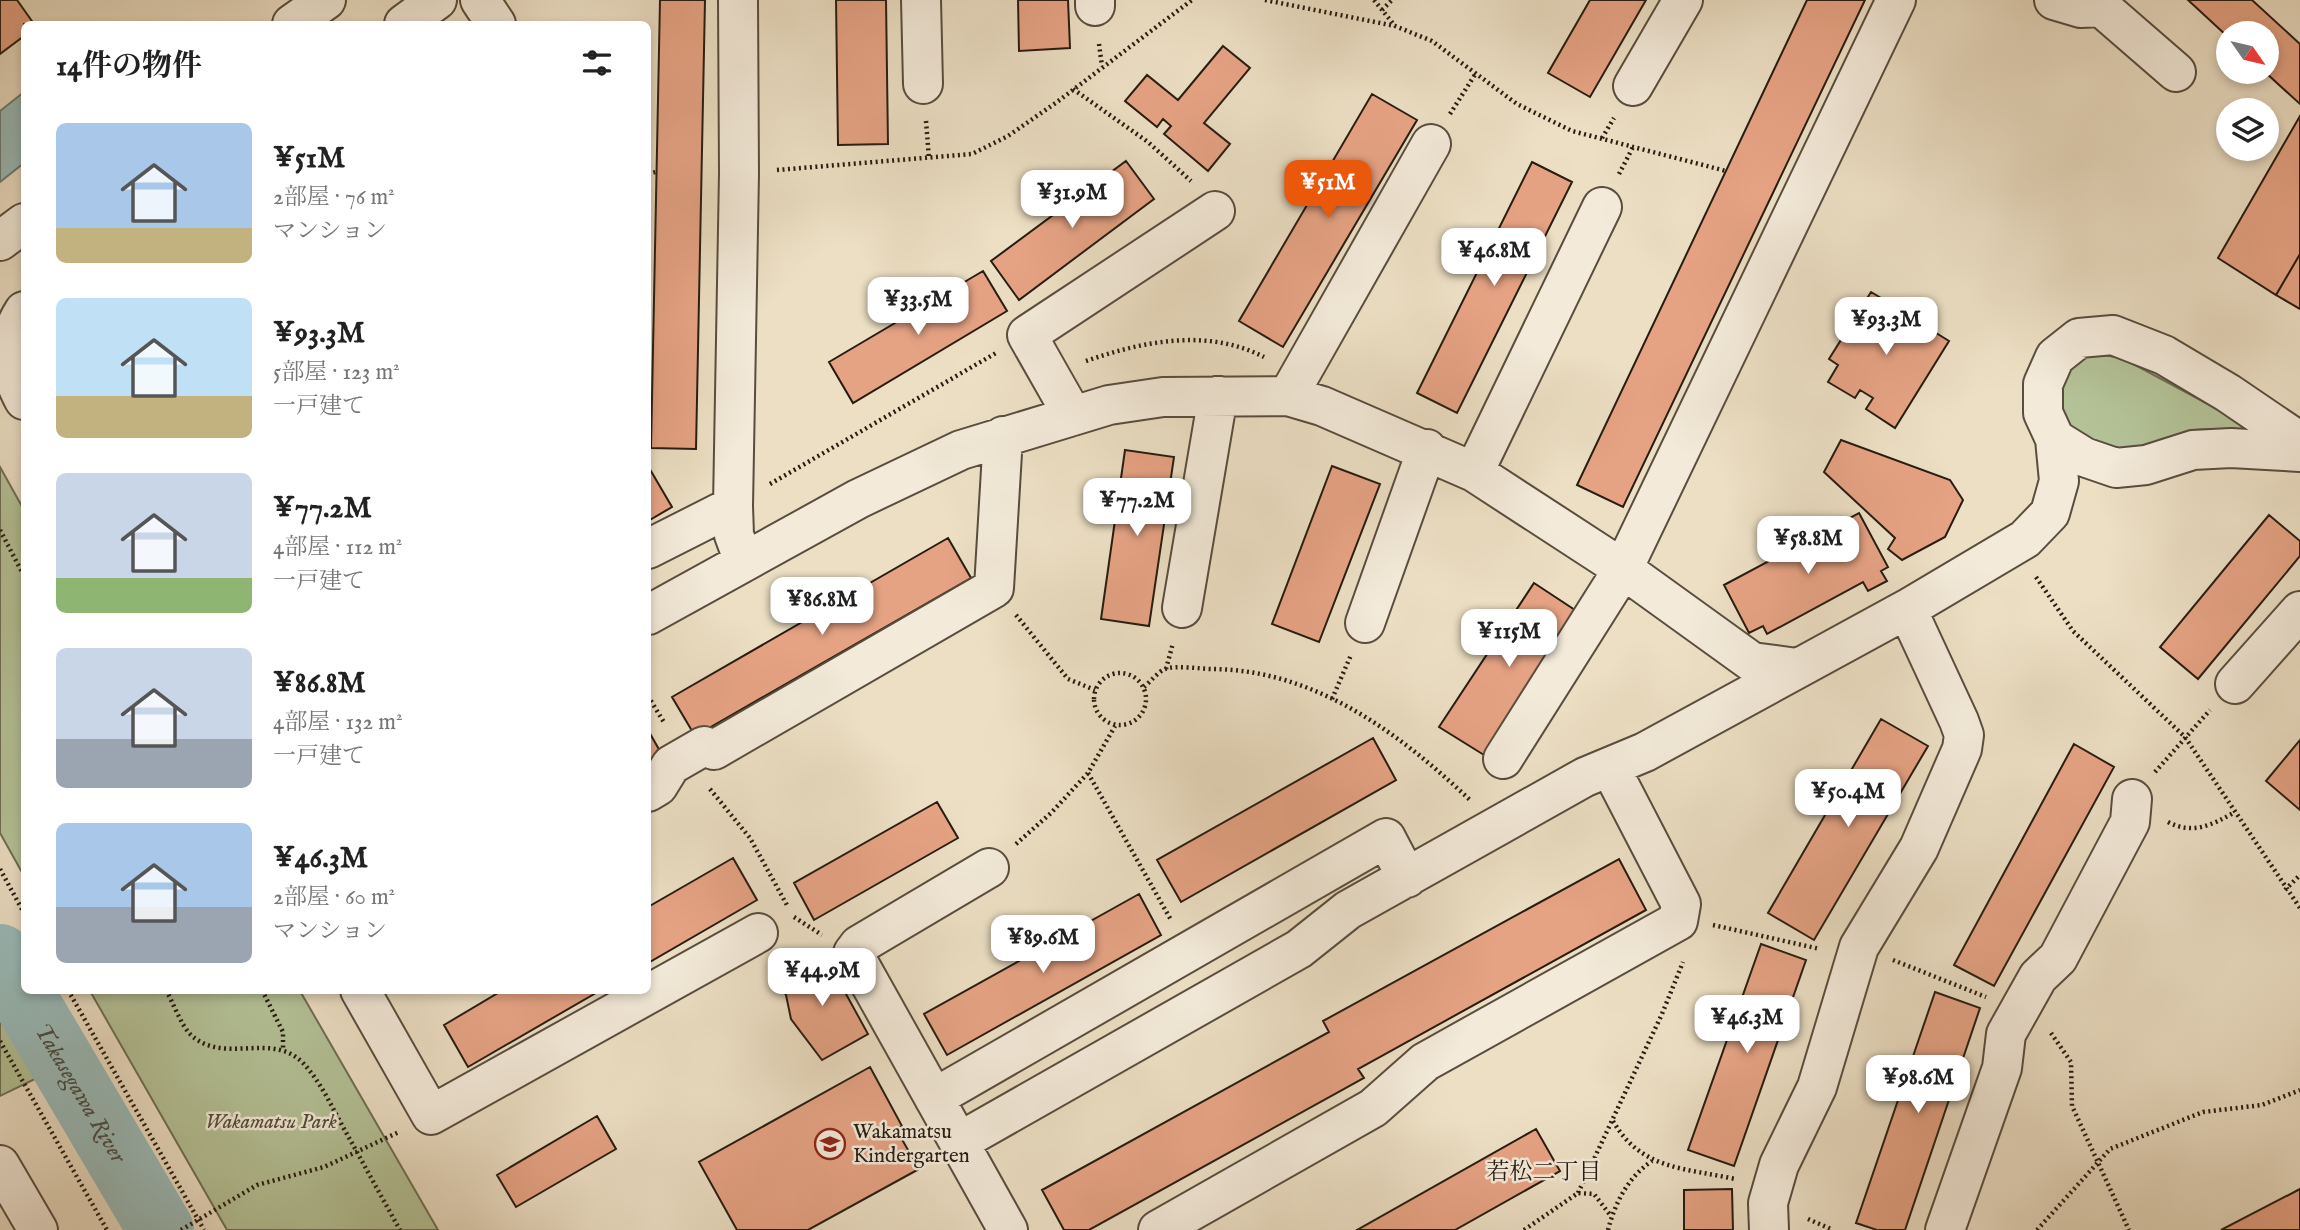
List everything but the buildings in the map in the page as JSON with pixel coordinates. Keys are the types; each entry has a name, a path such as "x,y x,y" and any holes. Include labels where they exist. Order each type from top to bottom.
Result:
{"street":[{"path":"296,21 326,0"},
{"path":"408,21 437,0"},
{"path":"480,0 494,21"},
{"path":"738,0 739,173 733,506 734,535 744,562"},
{"path":"921,0 923,84"},
{"path":"1633,86 1683,0"},
{"path":"1503,759 1623,569 1896,0"},
{"path":"2054,0 2081,8 2101,7 2176,72"},
{"path":"1288,396 1430,144"},
{"path":"1474,472 1602,207"},
{"path":"1073,416 1027,335 1215,211"},
{"path":"0,241 21,225"},
{"path":"21,316 12,329 10,350 13,380 21,395"},
{"path":"960,1142 1299,949 1348,910 1585,777 1645,752 1907,609 2025,538 2050,513 2059,481 2055,439 2043,413 2043,383 2055,357 2079,338 2113,335 2164,355 2228,393 2300,442"},
{"path":"1182,608 1218,396"},
{"path":"651,613 858,499 961,450 1109,405 1163,397 1288,396 1322,406 1427,449 1474,472 1623,569 1752,662 1797,668"},
{"path":"651,790 658,786 671,765 704,746 714,750 994,588 1003,436"},
{"path":"2055,439 2084,457 2116,468 2146,465 2193,450 2231,448 2300,452"},
{"path":"1365,623 1427,449"},
{"path":"651,547 733,506"},
{"path":"1769,1230 1768,1203 1779,1165 1817,1087 1859,947 1919,848 1962,749 1964,735 1959,721 1907,609"},
{"path":"2235,684 2300,611"},
{"path":"1158,1230 1373,1108 1425,1062 1687,916 1610,767"},
{"path":"1945,1230 2002,1068 2006,1034 2038,976 2058,958 2130,822 2132,799"},
{"path":"934,1098 1386,838 1407,878"},
{"path":"989,868 859,944 853,953 1009,1230"},
{"path":"651,993 758,933"},
{"path":"362,994 431,1115 648,994"},
{"path":"0,1165 38,1230"}],"path":[{"path":"739,173 972,153 1008,136 1192,0"},
{"path":"1265,0 1395,26 1432,41 1517,104 1572,131 1726,171"},
{"path":"1374,0 1395,26"},
{"path":"1382,10 1392,0"},
{"path":"1430,144 1476,73"},
{"path":"1073,89 1185,172 1215,211"},
{"path":"651,174 656,173"},
{"path":"733,506 1027,335"},
{"path":"0,530 21,570"},
{"path":"2031,569 2073,631 2185,737 2285,890 2300,908"},
{"path":"994,588 1068,679 1095,690"},
{"path":"1332,699 1365,623"},
{"path":"1144,687 1166,669 1245,670 1305,686 1371,720 1420,753 1480,809"},
{"path":"1119,672 1134,676 1144,687 1147,701 1130,725 1115,726 1101,718 1094,705 1095,690 1104,678 1119,672"},
{"path":"2235,684 2132,799 2180,828 2208,828 2235,811"},
{"path":"651,701 685,757 750,838 793,916 853,953"},
{"path":"989,868 1051,813 1088,773 1115,726"},
{"path":"1088,773 1189,951"},
{"path":"0,869 21,907"},
{"path":"2285,890 2300,874"},
{"path":"1524,1230 1578,1193 1662,1014 1691,941 1687,916 1814,950 1859,947 2041,1022 2060,1042 2071,1062 2072,1106 2129,1230"},
{"path":"70,994 204,1230"},
{"path":"168,994 189,1032 207,1045 229,1052 248,1048 283,1049 303,1062 323,1090 400,1230"},
{"path":"264,994 283,1032 283,1049"},
{"path":"0,1041 107,1230"},
{"path":"2037,1230 2110,1149 2147,1132 2203,1112 2262,1105 2300,1090"},
{"path":"183,1229 257,1185 324,1167 358,1154 431,1115"},
{"path":"1613,1120 1622,1138 1652,1161 1773,1188"},
{"path":"1608,1230 1615,1205 1640,1169 1652,1161"},
{"path":"1578,1193 1594,1194 1611,1216"}],"green space":[{"path":"2103,355 2121,358 2251,427 2243,434 2211,429 2191,430 2119,454 2089,441 2065,420 2061,375 2083,357"},
{"path":"0,467 21,505 21,871 0,833"},
{"name":"Wakamatsu Park","path":"92,994 302,994 438,1230 227,1230"},
{"path":"0,1009 39,1077 0,1096"}],"water":[{"path":"21,94 21,165 0,182 0,111"}],"waterway":[{"name":"Takasegawa River","path":"0,957 21,993"},
{"name":"Takasegawa River","path":"22,994 161,1230"}],"place":[{"name":"Wakamatsu Kindergarten","path":"830,1144"}],"district":[{"name":"若松二丁目","path":"1544,1172"}]}
